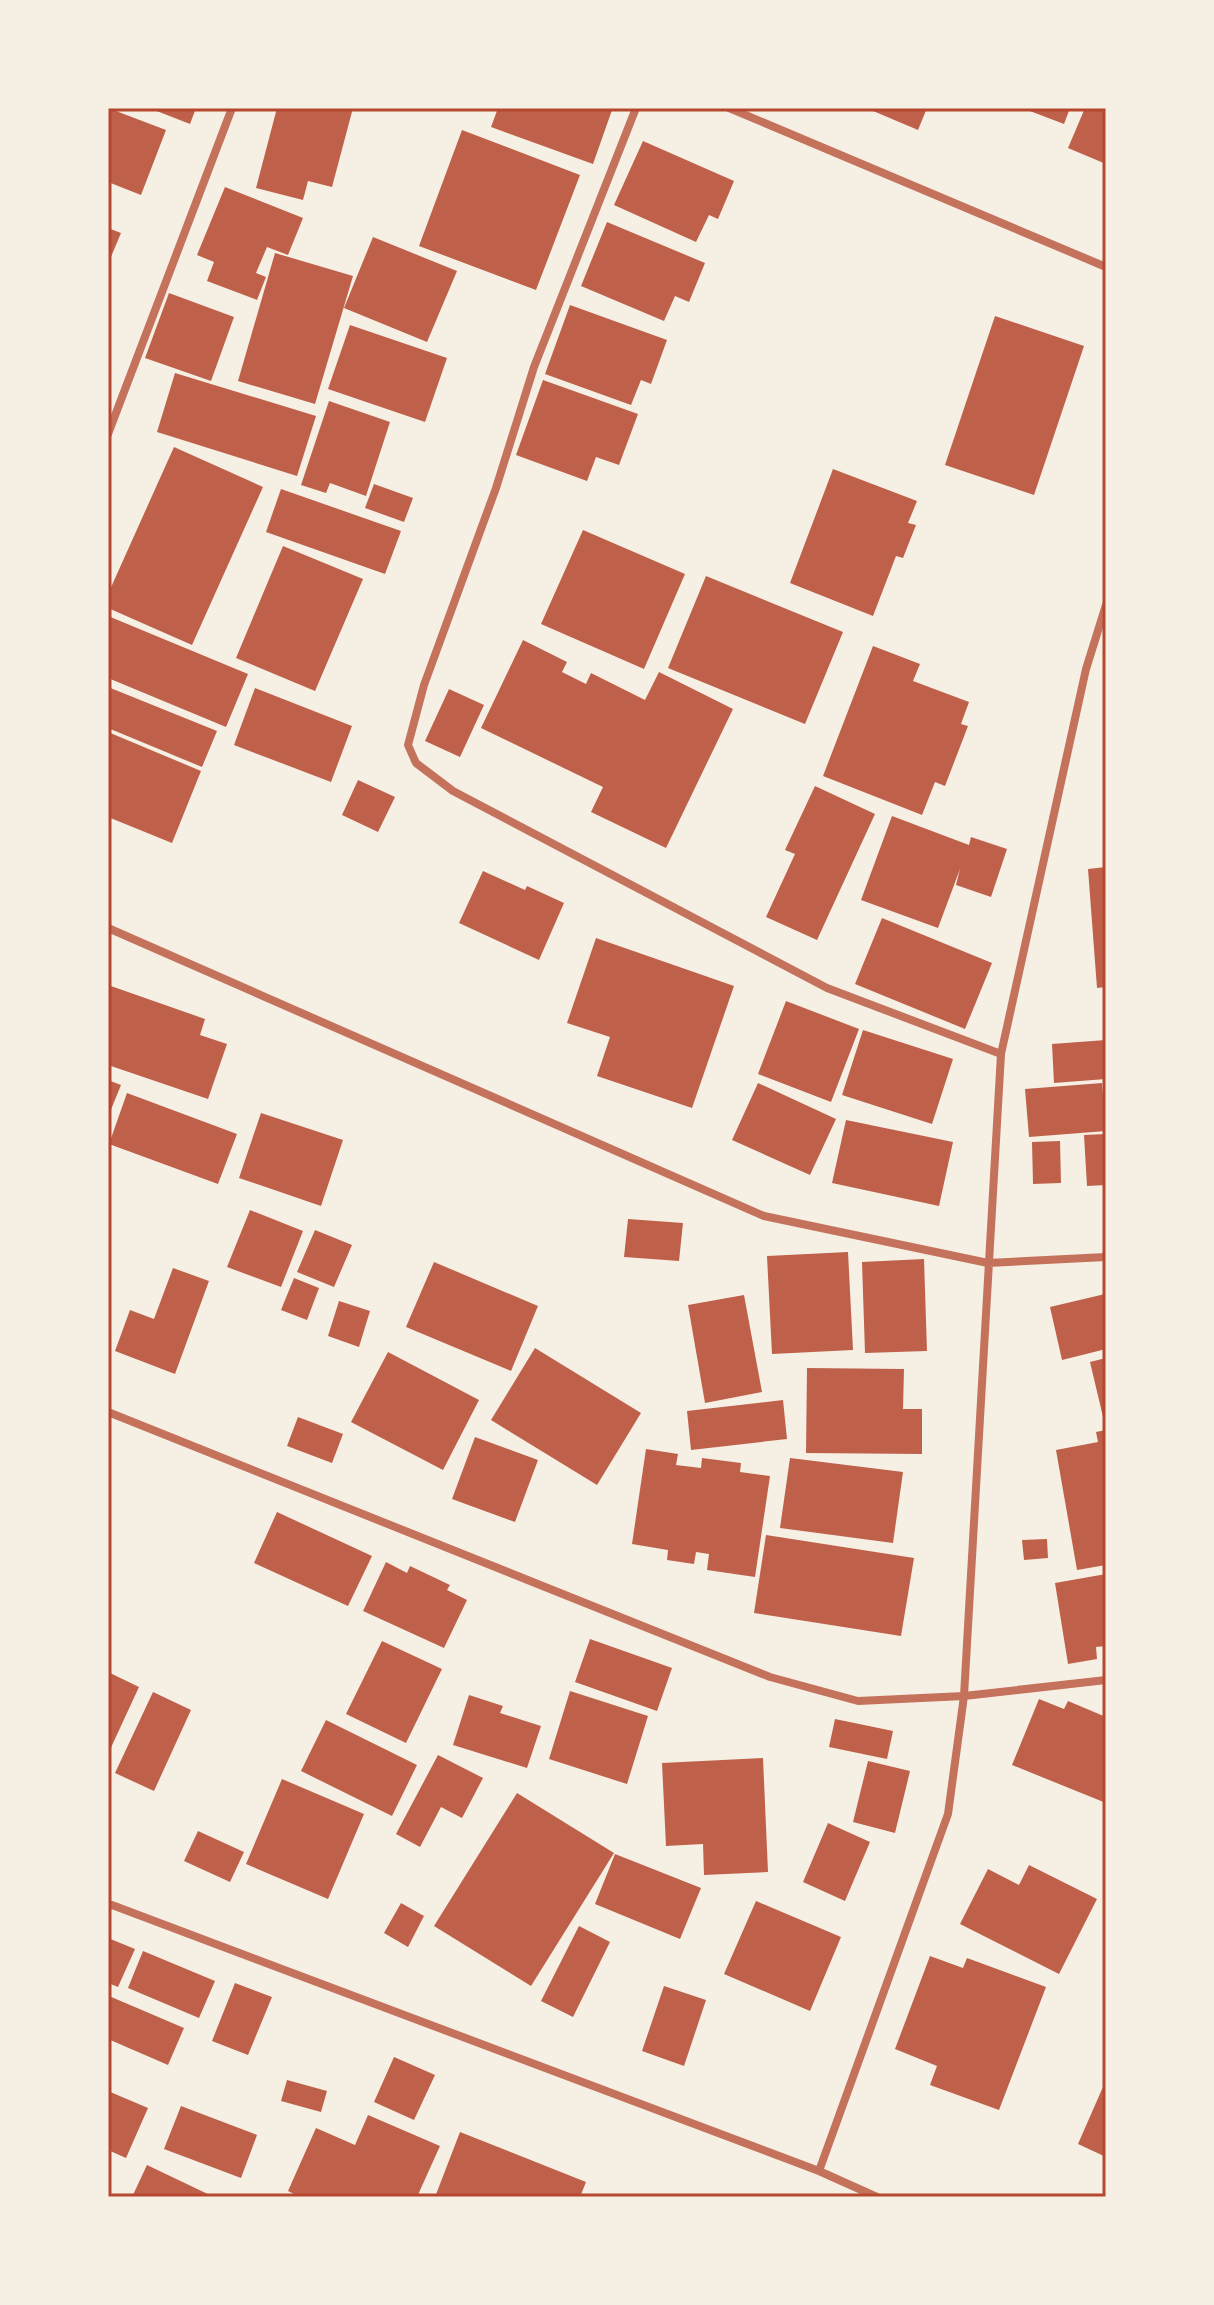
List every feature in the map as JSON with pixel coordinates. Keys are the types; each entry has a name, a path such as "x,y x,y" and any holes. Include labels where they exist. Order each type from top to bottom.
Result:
{"street":[{"path":"108,434 232,108"},
{"path":"636,108 534,367 496,488 424,685 408,745 416,763 453,791 813,981 1001,1054"},
{"path":"729,108 1106,267"},
{"path":"819,2171 948,1814 964,1696 1001,1054 1086,669 1106,605"},
{"path":"108,928 764,1216 988,1263 1106,1257"},
{"path":"108,1412 770,1677 858,1701 964,1696 1106,1680"},
{"path":"108,1906 127,1910 819,2171 877,2197"}],"building":[{"path":"108,108 166,130 141,195 108,182"},
{"path":"149,108 196,108 190,124"},
{"path":"277,108 353,108 332,187 308,181 303,200 256,188"},
{"path":"498,108 612,110 593,164 491,127"},
{"path":"866,108 927,108 918,130"},
{"path":"1022,108 1070,108 1064,124"},
{"path":"1085,108 1106,108 1106,164 1068,148"},
{"path":"462,130 580,175 536,290 419,246"},
{"path":"643,141 734,181 718,219 709,215 696,242 614,205"},
{"path":"225,187 303,218 288,255 267,247 256,273 266,277 257,300 207,281 214,262 197,255"},
{"path":"607,222 705,263 689,302 675,296 664,321 581,286"},
{"path":"108,228 121,233 108,264"},
{"path":"373,237 457,271 427,342 344,308"},
{"path":"275,253 353,276 315,404 238,381"},
{"path":"169,293 234,317 211,381 145,358"},
{"path":"570,305 667,340 651,384 641,380 631,405 545,374"},
{"path":"995,316 1084,346 1034,495 945,465"},
{"path":"350,325 447,358 425,422 328,389"},
{"path":"175,373 316,416 297,476 157,432"},
{"path":"543,380 638,414 619,465 596,457 587,481 516,455"},
{"path":"329,401 390,422 366,496 330,483 326,493 301,485"},
{"path":"174,447 263,487 192,645 108,608 108,594"},
{"path":"833,469 917,501 908,523 916,525 903,558 896,556 873,616 790,583"},
{"path":"374,484 413,498 404,522 365,508"},
{"path":"281,489 401,531 385,574 266,532"},
{"path":"583,530 685,574 644,669 541,624"},
{"path":"283,546 363,579 315,691 236,658"},
{"path":"706,576 843,632 805,724 668,668"},
{"path":"108,616 248,674 226,727 108,678"},
{"path":"523,640 567,662 562,672 586,684 591,673 645,700 659,672 733,709 666,848 591,812 603,787 481,728"},
{"path":"873,646 920,664 913,681 969,702 961,724 968,726 945,786 935,782 922,815 823,776"},
{"path":"108,687 217,731 202,767 108,728"},
{"path":"255,688 352,726 331,782 234,745"},
{"path":"449,689 484,705 460,757 425,741"},
{"path":"108,732 201,771 172,843 108,817"},
{"path":"358,780 395,797 378,832 342,815"},
{"path":"815,786 875,814 817,940 766,917 795,854 785,850"},
{"path":"892,816 969,845 971,837 1007,849 991,897 956,885 960,869 938,928 861,900"},
{"path":"1106,867 1106,987 1097,988 1088,869"},
{"path":"483,871 564,903 539,960 459,923"},
{"path":"882,918 992,963 965,1029 855,984"},
{"path":"596,938 734,986 692,1108 597,1076 610,1037 567,1023"},
{"path":"108,985 205,1019 200,1035 227,1044 208,1099 108,1065"},
{"path":"786,1001 859,1029 831,1102 758,1074"},
{"path":"863,1030 953,1059 932,1124 842,1095"},
{"path":"1106,1040 1106,1079 1054,1083 1052,1044"},
{"path":"108,1080 121,1085 108,1117"},
{"path":"758,1083 836,1119 810,1175 732,1140"},
{"path":"1102,1083 1106,1131 1029,1137 1025,1089"},
{"path":"127,1093 237,1134 218,1184 109,1144"},
{"path":"261,1113 343,1140 321,1206 239,1178"},
{"path":"846,1120 953,1142 939,1206 832,1183"},
{"path":"1106,1134 1106,1185 1087,1186 1084,1135"},
{"path":"1060,1141 1061,1183 1033,1184 1032,1142"},
{"path":"250,1210 303,1231 281,1287 227,1267"},
{"path":"628,1219 683,1223 679,1261 624,1257"},
{"path":"315,1230 352,1245 334,1287 297,1272"},
{"path":"848,1252 853,1350 772,1354 767,1256"},
{"path":"924,1259 927,1351 865,1353 862,1262"},
{"path":"434,1262 538,1306 511,1371 406,1327"},
{"path":"173,1268 209,1281 175,1374 115,1351 130,1310 154,1319"},
{"path":"294,1278 319,1288 307,1320 281,1310"},
{"path":"1105,1294 1106,1349 1062,1360 1050,1307"},
{"path":"744,1295 762,1392 705,1403 688,1305"},
{"path":"339,1301 370,1311 359,1347 328,1336"},
{"path":"535,1348 641,1413 597,1485 491,1420"},
{"path":"388,1352 479,1400 443,1470 351,1422"},
{"path":"1106,1358 1106,1416 1103,1417 1090,1362"},
{"path":"807,1368 904,1369 903,1409 922,1409 922,1454 806,1453"},
{"path":"783,1400 787,1439 691,1450 687,1411"},
{"path":"298,1417 343,1434 332,1463 287,1446"},
{"path":"1106,1430 1106,1565 1077,1570 1056,1450 1098,1442 1096,1432"},
{"path":"475,1437 538,1460 515,1522 452,1499"},
{"path":"646,1449 678,1454 676,1465 701,1468 702,1458 741,1463 740,1472 770,1476 755,1577 707,1570 709,1554 696,1552 694,1564 667,1560 668,1550 632,1544"},
{"path":"790,1458 903,1472 893,1543 780,1528"},
{"path":"277,1512 372,1556 348,1606 254,1563"},
{"path":"766,1535 914,1558 901,1636 754,1613"},
{"path":"1047,1539 1048,1558 1024,1560 1022,1540"},
{"path":"386,1562 407,1573 410,1566 450,1585 447,1590 467,1600 444,1648 363,1611"},
{"path":"1106,1574 1106,1646 1096,1647 1097,1659 1068,1664 1055,1583"},
{"path":"590,1639 672,1668 657,1711 575,1682"},
{"path":"382,1641 442,1669 406,1743 346,1714"},
{"path":"108,1672 139,1687 108,1754"},
{"path":"570,1691 648,1716 627,1784 549,1759"},
{"path":"153,1692 191,1710 154,1791 115,1773"},
{"path":"469,1695 503,1706 500,1713 541,1726 527,1768 453,1745"},
{"path":"1039,1699 1064,1709 1068,1701 1106,1717 1106,1803 1012,1765"},
{"path":"835,1719 893,1731 887,1759 829,1747"},
{"path":"326,1720 417,1765 392,1816 301,1771"},
{"path":"438,1755 483,1778 462,1818 441,1807 420,1847 396,1834"},
{"path":"763,1758 768,1872 704,1875 703,1844 666,1846 662,1763"},
{"path":"868,1761 910,1771 895,1833 853,1822"},
{"path":"282,1779 364,1814 328,1899 246,1864"},
{"path":"517,1793 614,1853 531,1986 434,1926"},
{"path":"828,1823 870,1842 845,1901 803,1882"},
{"path":"198,1831 244,1852 230,1882 184,1861"},
{"path":"615,1854 701,1888 680,1939 595,1904"},
{"path":"1029,1865 1097,1899 1059,1974 960,1924 988,1869 1019,1885"},
{"path":"756,1901 841,1937 810,2011 724,1974"},
{"path":"401,1903 424,1916 408,1947 384,1933"},
{"path":"579,1926 610,1942 573,2017 541,2001"},
{"path":"108,1938 135,1949 118,1987 108,1983"},
{"path":"143,1951 215,1981 199,2018 128,1988"},
{"path":"930,1956 963,1968 967,1958 1046,1987 999,2110 930,2085 937,2066 895,2049"},
{"path":"235,1983 272,1997 248,2055 212,2041"},
{"path":"664,1986 706,2000 684,2066 642,2051"},
{"path":"109,1996 184,2028 168,2065 108,2039"},
{"path":"394,2057 435,2075 414,2120 374,2102"},
{"path":"287,2080 327,2091 321,2112 281,2101"},
{"path":"1106,2080 1106,2157 1078,2144"},
{"path":"108,2091 148,2108 126,2158 108,2150"},
{"path":"181,2106 257,2135 241,2178 164,2149"},
{"path":"368,2115 440,2146 417,2197 300,2197 288,2191 316,2128 355,2145"},
{"path":"460,2132 586,2182 580,2197 435,2197"},
{"path":"147,2165 214,2197 132,2197"}]}
